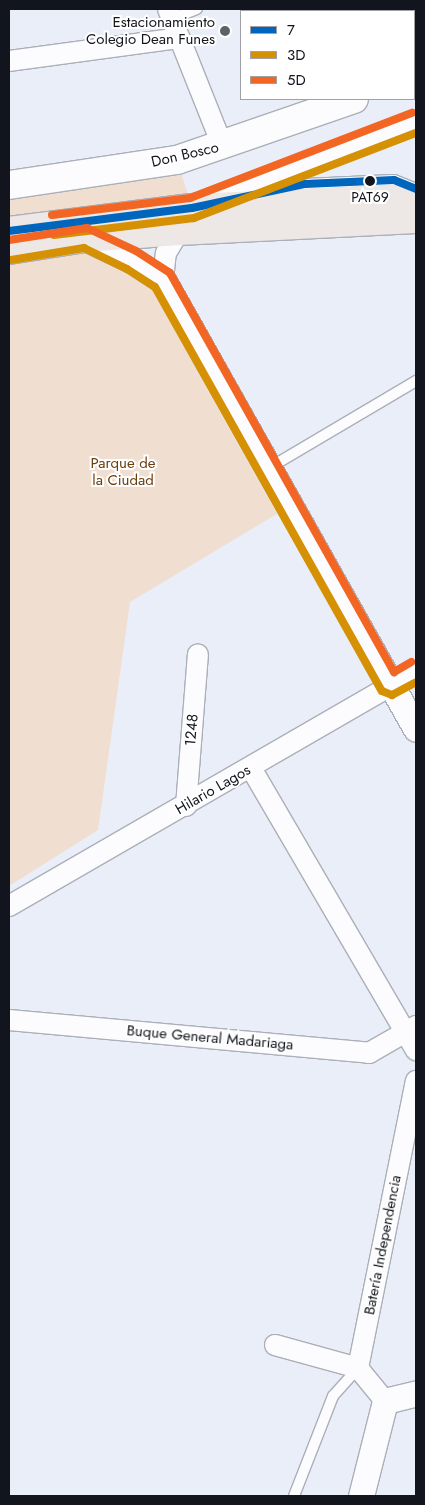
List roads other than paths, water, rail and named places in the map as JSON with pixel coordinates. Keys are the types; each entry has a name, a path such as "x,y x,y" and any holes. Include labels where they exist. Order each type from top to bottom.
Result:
{"highway":[{"path":"9,230 185,220 416,198"},
{"path":"9,250 185,220 416,218"}],"main road":[{"name":"Don Bosco","path":"9,185 177,160 223,147 351,100"}],"street":[{"path":"170,14 223,147"},
{"path":"9,61 179,38"},
{"path":"163,280 166,253 185,220 416,122"},
{"path":"85,238 132,260 163,280 416,729"},
{"name":"1248","path":"186,806 198,654"},
{"name":"Hilario Lagos","path":"9,906 186,806 416,671"},
{"path":"251,768 413,1036"},
{"name":"Buque General Madariaga","path":"9,1020 369,1053 413,1036"},
{"name":"Batería Independencia","path":"358,1368 416,1081"},
{"path":"275,1345 358,1368 385,1401"},
{"path":"385,1401 416,1393"},
{"path":"361,1496 385,1401"}],"lane":[{"path":"170,14 197,9"},
{"path":"185,220 305,184 394,180 416,189"},
{"path":"268,468 416,381"},
{"path":"294,1496 333,1396 358,1368"}],"place":[{"name":"Estacionamiento Colegio Dean Funes","path":"225,31"},
{"name":"PAT69","path":"370,181"}],"park label":[{"name":"Parque de la Ciudad","path":"123,472"}]}
